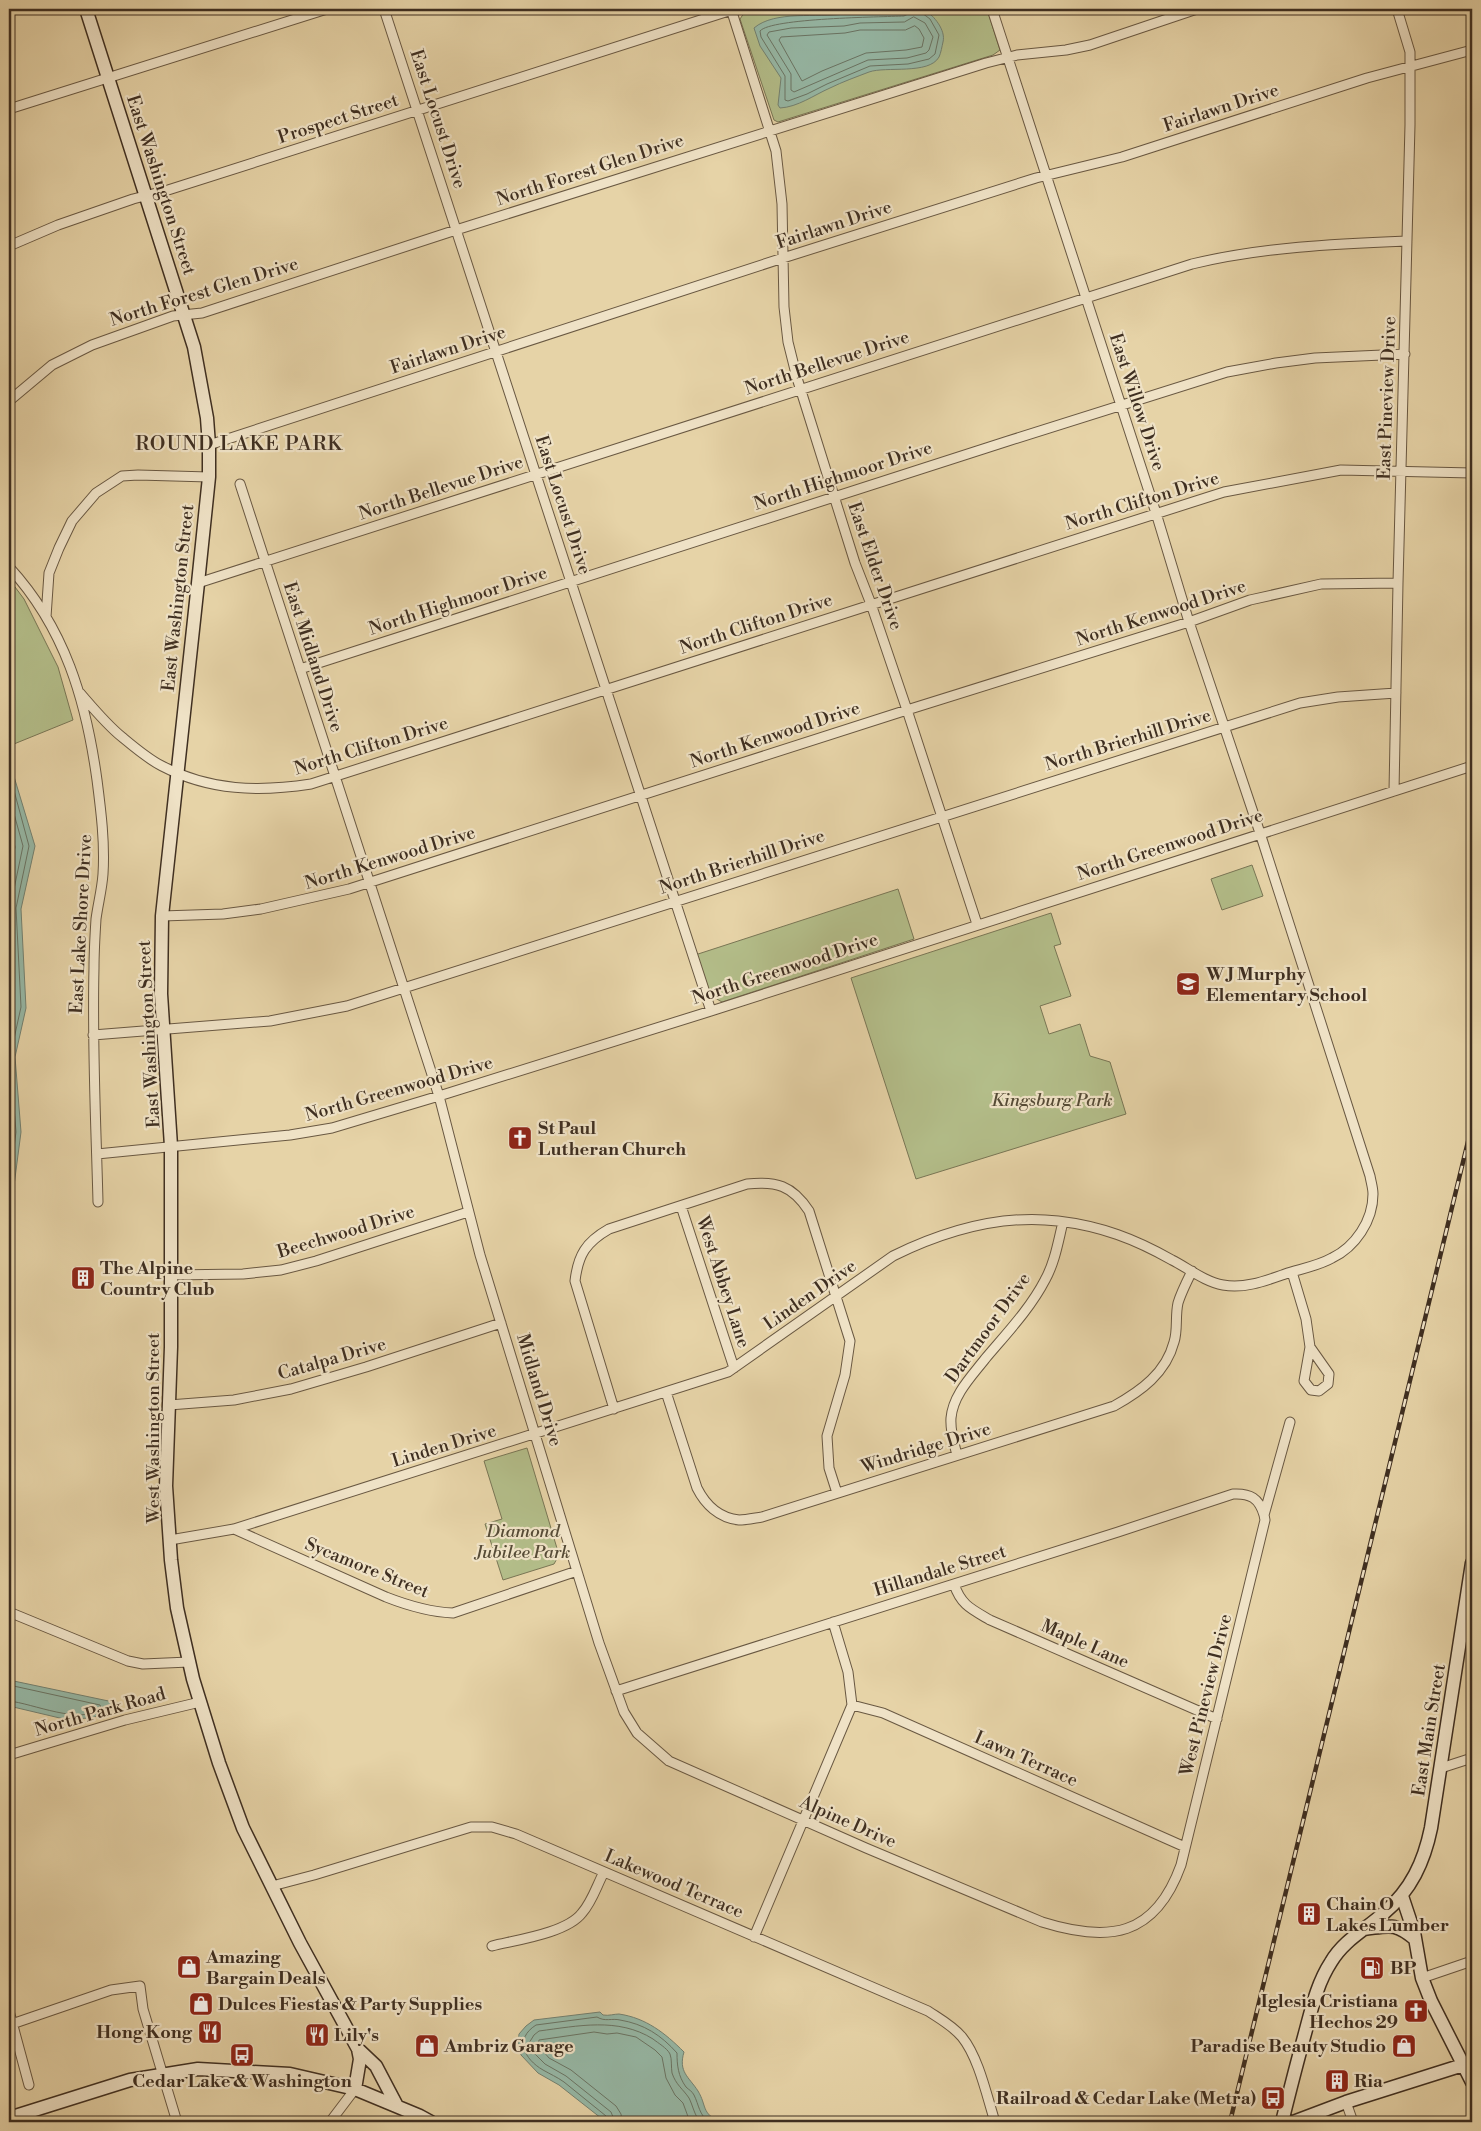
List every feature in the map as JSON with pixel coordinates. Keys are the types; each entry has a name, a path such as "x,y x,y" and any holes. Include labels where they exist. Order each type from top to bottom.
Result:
{"main road":[{"name":"East Washington Street","path":"86,9 194,347 207,418 209,445 209,477 162,916 160,994 171,1146 171,1208"},
{"name":"West Washington Street","path":"171,1208 169,1406 166,1486 177,1608 200,1702 219,1763 243,1828 358,2049 360,2059 355,2089"},
{"name":"East Main Street","path":"1282,2122 1318,1990 1330,1962 1348,1940 1384,1913 1402,1896 1414,1879 1428,1846 1472,1563"},
{"path":"1402,1896 1415,1939 1422,1978 1431,2001 1472,2082"},
{"path":"1362,1930 1392,1926 1401,1928 1415,1939"},
{"path":"358,2049 376,2066 397,2106"},
{"path":"1293,2122 1346,2102 1463,2065"},
{"path":"9,2118 130,2080 198,2069 290,2074 355,2089 431,2122"}],"street":[{"path":"9,109 327,9"},
{"name":"East Locust Drive","path":"384,9 711,1011"},
{"name":"Prospect Street","path":"9,246 58,225 146,196 418,111 733,9"},
{"name":"East Elder Drive","path":"733,9 776,150 781,195 784,307 788,342 854,564 871,604 977,924"},
{"name":"East Willow Drive","path":"992,9 1156,513 1189,622 1260,833 1357,1134"},
{"name":"North Forest Glen Drive","path":"9,401 52,365 92,345 127,331 173,316 202,313 770,130 1008,57 1090,45 1197,9"},
{"name":"East Pineview Drive","path":"1394,791 1410,66 1410,52 1397,9"},
{"name":"Fairlawn Drive","path":"209,445 783,258 1047,176 1122,157 1410,66 1472,50"},
{"name":"North Bellevue Drive","path":"198,583 266,563 536,474 1192,264 1233,254 1314,245 1407,241"},
{"name":"North Highmoor Drive","path":"300,669 835,496 1227,372 1315,358 1405,354"},
{"name":"North Clifton Drive","path":"80,693 121,736 161,766 197,780 244,789 274,790 311,784 1224,492 1341,470 1472,473"},
{"path":"46,618 49,574 59,548 72,521 96,493 122,476 138,474 209,477"},
{"name":"East Midland Drive","path":"240,484 439,1096"},
{"name":"East Lake Shore Drive","path":"9,568 46,618 72,671 85,711 101,807 104,851 103,876 96,918 93,1035 98,1202"},
{"name":"North Kenwood Drive","path":"162,916 223,914 303,901 369,883 907,710 1189,622 1250,600 1321,584 1398,583"},
{"name":"North Brierhill Drive","path":"93,1035 270,1021 316,1014 1300,703 1338,697 1396,693"},
{"name":"North Greenwood Drive","path":"96,1154 290,1135 332,1128 711,1011 1472,766"},
{"name":"Midland Drive","path":"439,1096 468,1212 501,1324 616,1691"},
{"name":"Linden Drive","path":"170,1540 234,1529 706,1380 734,1368 894,1256 920,1242 986,1223 1022,1220 1063,1222 1092,1227 1131,1238 1221,1285 1238,1287 1331,1259 1348,1248 1362,1231 1370,1214 1374,1194 1357,1134"},
{"path":"614,1409 579,1298 576,1282 577,1265 584,1251 596,1236 610,1229 747,1184 769,1182 785,1187 800,1198 809,1211 850,1342 845,1375 827,1436 829,1468 837,1493"},
{"name":"West Abbey Lane","path":"681,1206 734,1368"},
{"name":"Beechwood Drive","path":"171,1274 243,1274 281,1270 316,1261 468,1212"},
{"name":"Dartmoor Drive","path":"957,1455 951,1431 951,1416 955,1402 964,1385 1027,1307 1045,1281 1054,1260 1063,1222"},
{"name":"Windridge Drive","path":"666,1392 697,1488 704,1502 717,1512 738,1520 762,1517 1114,1406 1136,1394 1153,1379 1167,1362 1176,1335 1178,1304 1192,1271"},
{"path":"1292,1272 1306,1320 1310,1347"},
{"name":"Catalpa Drive","path":"169,1406 234,1400 291,1389 366,1368 501,1324"},
{"name":"West Pineview Drive","path":"1100,1933 1115,1932 1131,1927 1146,1919 1158,1907 1173,1886 1185,1847 1217,1719 1265,1520 1264,1515 1290,1422"},
{"name":"Hillandale Street","path":"616,1691 1233,1494 1245,1493 1254,1497 1261,1506 1264,1515"},
{"name":"Sycamore Street","path":"234,1529 386,1597 410,1607 432,1612 454,1613 577,1571"},
{"name":"Maple Lane","path":"954,1584 959,1598 968,1608 990,1620 1217,1719"},
{"path":"9,1612 128,1661 143,1664 189,1662"},
{"path":"754,1937 852,1705 848,1672 833,1622"},
{"name":"Alpine Drive","path":"616,1691 624,1712 637,1733 669,1761 1042,1922 1063,1928 1100,1933"},
{"name":"North Park Road","path":"9,1755 125,1720 200,1702"},
{"name":"Lawn Terrace","path":"852,1705 883,1713 1185,1847"},
{"path":"1441,1768 1472,1758"},
{"name":"Lakewood Terrace","path":"272,1886 314,1875 471,1826 492,1827 516,1834 928,2011 947,2023 963,2038 973,2056 995,2122"},
{"path":"492,1946 554,1930 572,1922 583,1913 604,1872"},
{"path":"1422,1978 1472,1962"},
{"path":"12,2024 111,1990 140,1986 143,2009 177,2122"},
{"path":"9,2011 29,2085"},
{"path":"330,2122 355,2089"},
{"path":"1346,2102 1353,2122"}],"green space":[{"path":"760,9 987,9 1000,50 993,55 778,122 774,120 740,19 744,13"},
{"path":"9,579 24,599 58,667 73,720 9,746"},
{"path":"1252,865 1263,896 1222,910 1211,879"},
{"path":"898,889 914,939 722,1002 708,994 695,955"},
{"name":"Kingsburg Park","path":"1051,913 1061,944 1054,946 1071,996 1040,1006 1049,1034 1080,1024 1090,1056 1110,1062 1126,1114 916,1179 851,978"},
{"name":"Diamond Jubilee Park","path":"527,1448 559,1555 554,1564 503,1580 485,1524 502,1519 484,1461"}],"water":[{"path":"925,10 932,16 943,33 940,54 934,63 917,68 876,70 793,105 780,108 778,105 781,78 760,46 754,28 763,22 797,16"},
{"path":"9,760 35,846 21,909 26,1008 15,1057 21,1132 9,1224"},
{"path":"9,1680 118,1703 119,1707 92,1718 64,1719 9,1706"},
{"path":"600,2012 603,2015 619,2014 638,2019 654,2027 677,2045 684,2052 682,2065 685,2074 701,2096 707,2112 720,2122 606,2122 559,2085 538,2073 521,2055 518,2044 519,2034 534,2020"}],"railway":[{"path":"1230,2122 1472,1125"}],"place":[{"name":"W J Murphy Elementary School","path":"1188,984"},
{"name":"St Paul Lutheran Church","path":"520,1138"},
{"name":"The Alpine Country Club","path":"83,1278"},
{"name":"Chain O Lakes Lumber","path":"1309,1914"},
{"name":"Amazing Bargain Deals","path":"189,1967"},
{"name":"BP","path":"1372,1968"},
{"name":"Dulces Fiestas & Party Supplies","path":"201,2004"},
{"name":"Iglesia Cristiana Hechos 29","path":"1416,2011"},
{"name":"Hong Kong","path":"210,2032"},
{"name":"Lily's","path":"317,2035"},
{"name":"Ambriz Garage","path":"427,2046"},
{"name":"Paradise Beauty Studio","path":"1404,2046"},
{"name":"Cedar Lake & Washington","path":"242,2055"},
{"name":"Ria","path":"1337,2081"},
{"name":"Railroad & Cedar Lake (Metra)","path":"1273,2098"}],"district":[{"name":"ROUND LAKE PARK","path":"239,444"}]}
